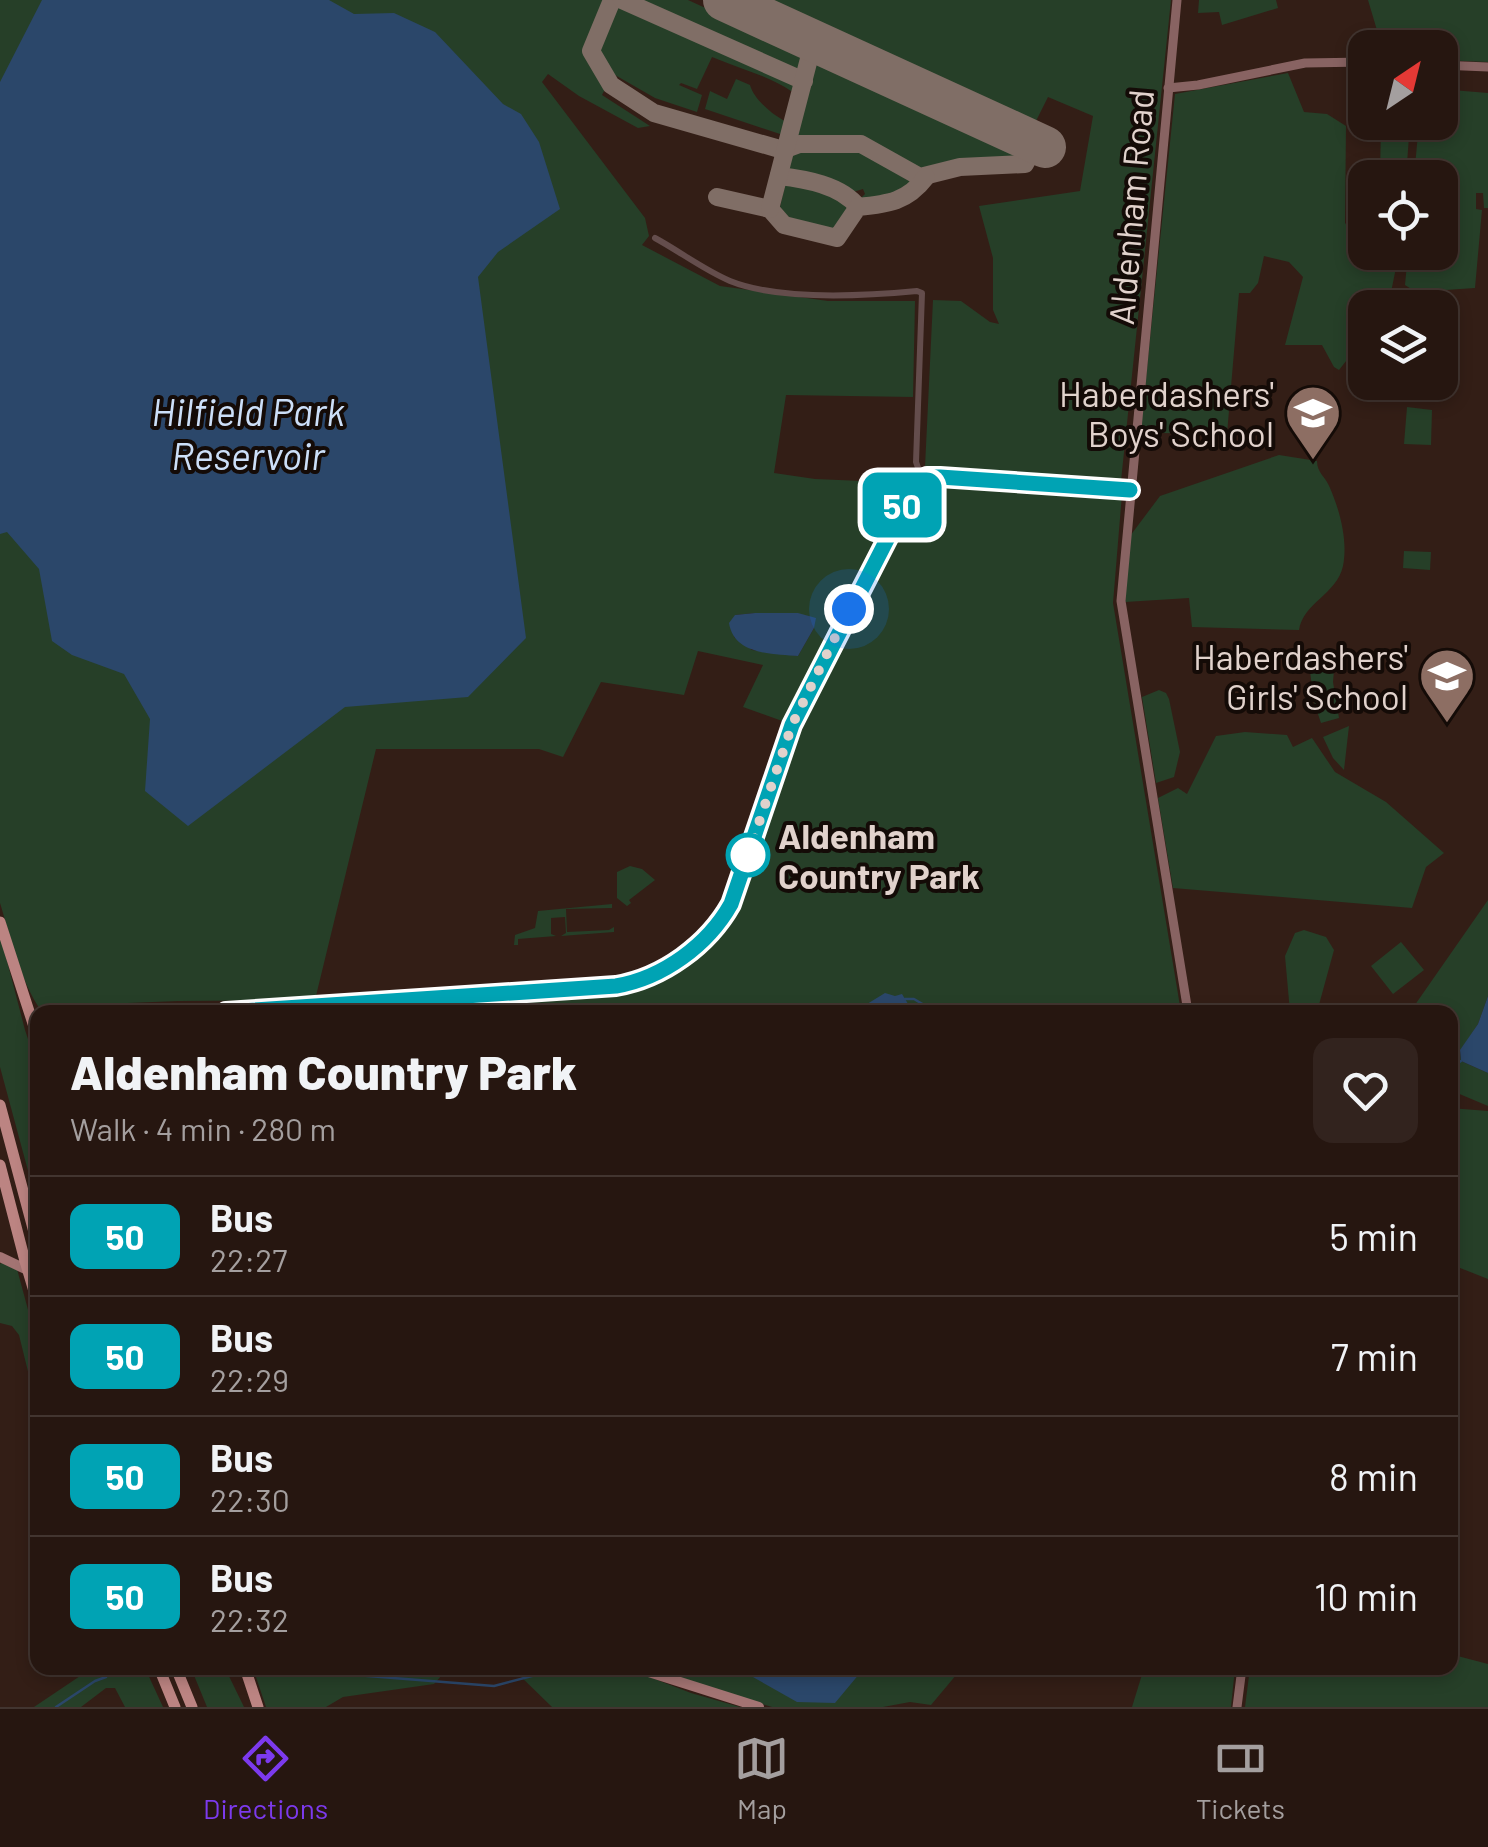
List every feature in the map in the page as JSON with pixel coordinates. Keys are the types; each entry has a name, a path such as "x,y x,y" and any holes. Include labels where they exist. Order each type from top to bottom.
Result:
{"highway":[{"path":"0,922 30,1010"},
{"path":"0,1105 30,1216"},
{"path":"0,1165 30,1279"},
{"path":"162,1675 175,1707"},
{"path":"179,1675 192,1707"},
{"path":"248,1675 258,1707"}],"main road":[{"path":"0,1257 30,1271"},
{"path":"658,1675 759,1707"}],"street":[{"name":"Aldenham Road","path":"1177,0 1121,601 1187,1005"},
{"path":"1168,88 1305,63 1348,62"},
{"path":"1458,66 1488,67"},
{"path":"655,238 739,283 847,296 922,293 916,462 922,479"},
{"path":"331,1005 616,986 648,978 682,957 719,923 731,904 771,780 806,692 912,487 922,479 1130,490"},
{"path":"1237,1707 1241,1675"}],"green space":[{"path":"0,0 688,0 797,50 804,63 797,88 791,91 712,57 697,89 679,85 702,95 697,112 655,98 615,75 610,80 593,54 589,59 606,87 602,95 650,126 638,128 548,74 542,82 645,218 649,236 642,245 720,286 828,301 915,301 913,397 786,395 774,473 910,483 785,722 743,707 763,665 698,651 684,695 601,682 563,757 539,749 376,749 315,1000 37,1005 12,945 0,903","holes":["798,613 814,628 798,656 752,650 734,637 735,615"]},
{"path":"758,0 1171,0 1121,481 925,467 933,300 961,301 999,324 993,310 993,258 979,206 1080,191 1093,116 1048,97 1033,127"},
{"path":"1199,0 1276,0 1278,8 1222,25 1219,12 1198,13"},
{"path":"1368,0 1488,0 1488,62 1458,61 1458,30 1377,30"},
{"path":"815,60 1020,153 1022,161 955,163 922,173 861,141 795,141"},
{"path":"1288,73 1304,112 1327,114 1346,126 1348,270 1396,270 1391,290 1348,290 1348,359 1339,370 1322,345 1285,345 1303,277 1289,262 1264,256 1258,283 1250,293 1239,293 1227,434 1159,433 1141,427 1175,94"},
{"path":"736,79 750,85 766,107 789,123 786,136 705,109 710,91 727,99"},
{"path":"1458,90 1488,93 1488,208 1484,208 1483,193 1476,193 1476,209 1482,210 1475,288 1413,290 1405,285 1406,270 1458,270 1458,160 1416,160 1417,140 1458,140"},
{"path":"1381,140 1409,140 1407,160 1380,160"},
{"path":"800,148 863,148 917,183 902,195 857,202 865,194 863,189 850,193 809,177 787,174"},
{"path":"786,181 807,183 848,201 834,230 792,221 780,207"},
{"path":"1407,407 1432,410 1431,445 1404,444"},
{"path":"1279,455 1317,461 1334,497 1344,536 1340,576 1307,613 1299,630 1192,627 1189,598 1125,602 1130,536 1160,496"},
{"name":"Aldenham Country Park","path":"931,482 1122,494 1113,603 1180,1005 423,1005 630,988 656,979 691,957 723,922 789,738 913,495"},
{"path":"1404,551 1431,552 1430,570 1403,568"},
{"path":"1308,656 1335,658 1333,682 1339,718 1321,723"},
{"path":"1159,690 1169,699 1180,752 1174,777 1156,783 1142,697"},
{"path":"1349,726 1344,770 1323,737"},
{"path":"1245,732 1287,735 1293,747 1312,738 1335,772 1386,802 1444,853 1426,867 1412,908 1173,888 1158,798 1178,788 1187,794 1216,736"},
{"path":"630,866 642,869 655,880 629,900 627,906 617,898 617,872"},
{"path":"1488,900 1488,996 1478,1024 1460,1051 1461,1061 1488,1073 1488,1106 1458,1093 1458,1005 1415,1005"},
{"path":"612,904 612,908 566,909 567,932 614,927 614,932 561,936 566,933 565,917 551,918 551,934 556,936 518,939 518,945 514,945 515,935 535,928 538,911"},
{"path":"1304,930 1326,937 1334,950 1319,1005 1289,1005 1285,956 1295,933"},
{"path":"0,934 30,1045 30,1178 0,1067"},
{"path":"1401,942 1424,970 1393,994 1371,966"},
{"path":"1458,1109 1488,1111 1488,1279 1458,1267"},
{"path":"0,1264 17,1269 30,1317 30,1380 19,1335 12,1326 0,1323"},
{"path":"1458,1656 1488,1664 1488,1707 1245,1707 1249,1675 1458,1675"},
{"path":"82,1675 148,1675 163,1707 125,1707 115,1688 106,1688 81,1707 34,1707"},
{"path":"194,1675 228,1675 244,1707 207,1707"},
{"path":"255,1675 442,1675 434,1684 343,1697 326,1707 266,1707"},
{"path":"519,1675 644,1675 740,1707 552,1707"},
{"path":"668,1675 956,1675 931,1705 910,1702 883,1707 772,1707"},
{"path":"1142,1675 1234,1675 1231,1707 1132,1707"}],"water":[{"name":"Hilfield Park Reservoir","path":"42,0 329,0 354,14 394,13 435,32 503,104 521,114 539,142 560,209 498,252 478,277 526,638 468,697 345,707 188,826 145,791 150,719 124,674 72,655 52,641 39,569 7,532 0,534 0,82"},
{"path":"798,613 816,618 798,656 756,651 738,641 729,623 735,615"},
{"path":"885,993 902,994 909,1005 865,1005"},
{"path":"1488,996 1488,1073 1461,1061 1460,1050 1478,1024"},
{"path":"749,1675 858,1675 835,1703 797,1702"}],"waterway":[{"path":"905,999 924,1005"},
{"path":"355,1675 494,1686 536,1675"},
{"path":"56,1707 106,1677"}],"taxiway":[{"path":"612,0 591,51 611,85 654,113 783,150 799,144 861,144 920,177 960,167 1025,164 1033,149 1027,139"},
{"path":"622,0 804,81"},
{"path":"798,34 808,43 810,55"},
{"path":"770,209 810,55 827,47"},
{"path":"779,176 832,188 858,207"},
{"path":"717,197 770,209 784,225 837,238 858,207 896,200 912,192 926,177"}],"runway":[{"path":"724,0 1045,147"}],"bus line":[{"name":"50","path":"347,1005 616,986 632,984 666,968 697,946 731,904 771,780 806,692 912,487 927,477 940,477 1130,490"}],"place":[{"name":"Haberdashers' Boys' School","path":"1313,462"},
{"name":"Haberdashers' Girls' School","path":"1447,725"},
{"name":"Aldenham Country Park","path":"748,855"}],"route":[{"path":"748,855 792,725 849,609"}]}
